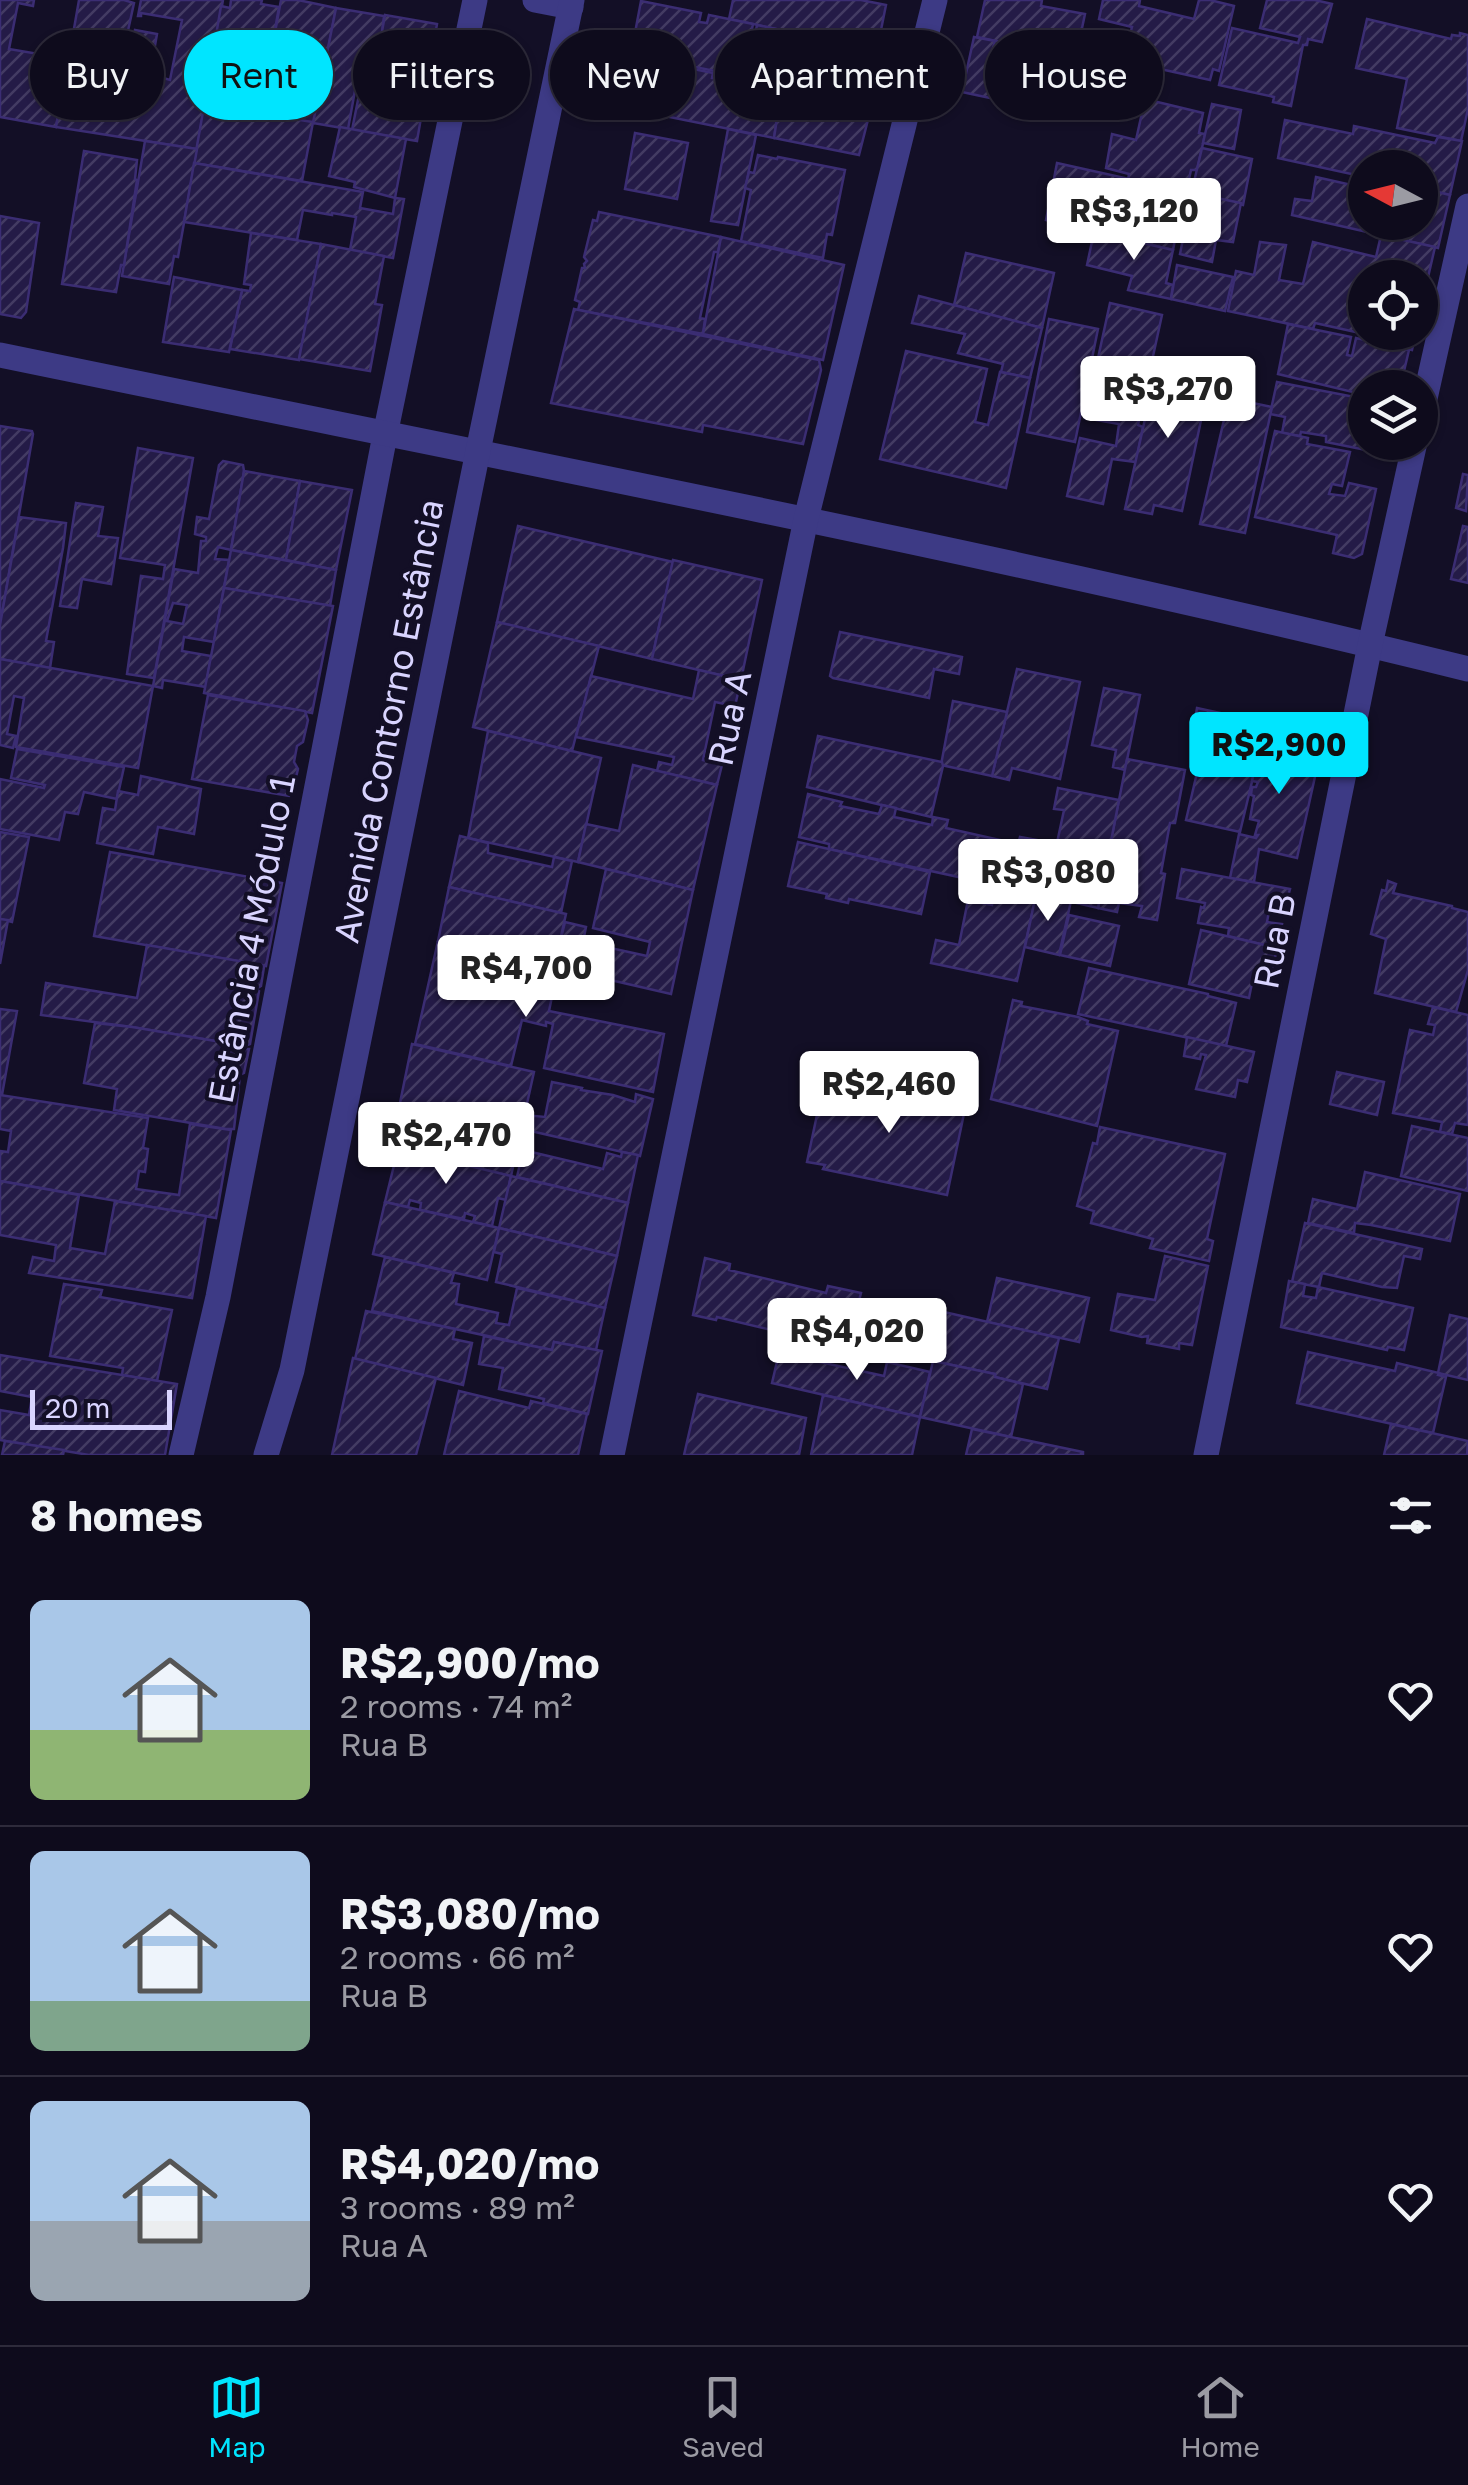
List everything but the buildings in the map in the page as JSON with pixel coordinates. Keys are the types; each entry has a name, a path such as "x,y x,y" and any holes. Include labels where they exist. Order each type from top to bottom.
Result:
{"street":[{"name":"Estância 4 Módulo 1","path":"181,1455 218,1297 385,435 475,0"},
{"path":"534,0 572,3"},
{"name":"Rua A","path":"612,1455 806,519 935,0"},
{"name":"Avenida Contorno Estância","path":"266,1455 292,1370 572,3"},
{"path":"1431,370 1468,206"},
{"path":"0,355 806,519 1468,669"},
{"name":"Rua B","path":"1206,1455 1411,460"}]}
